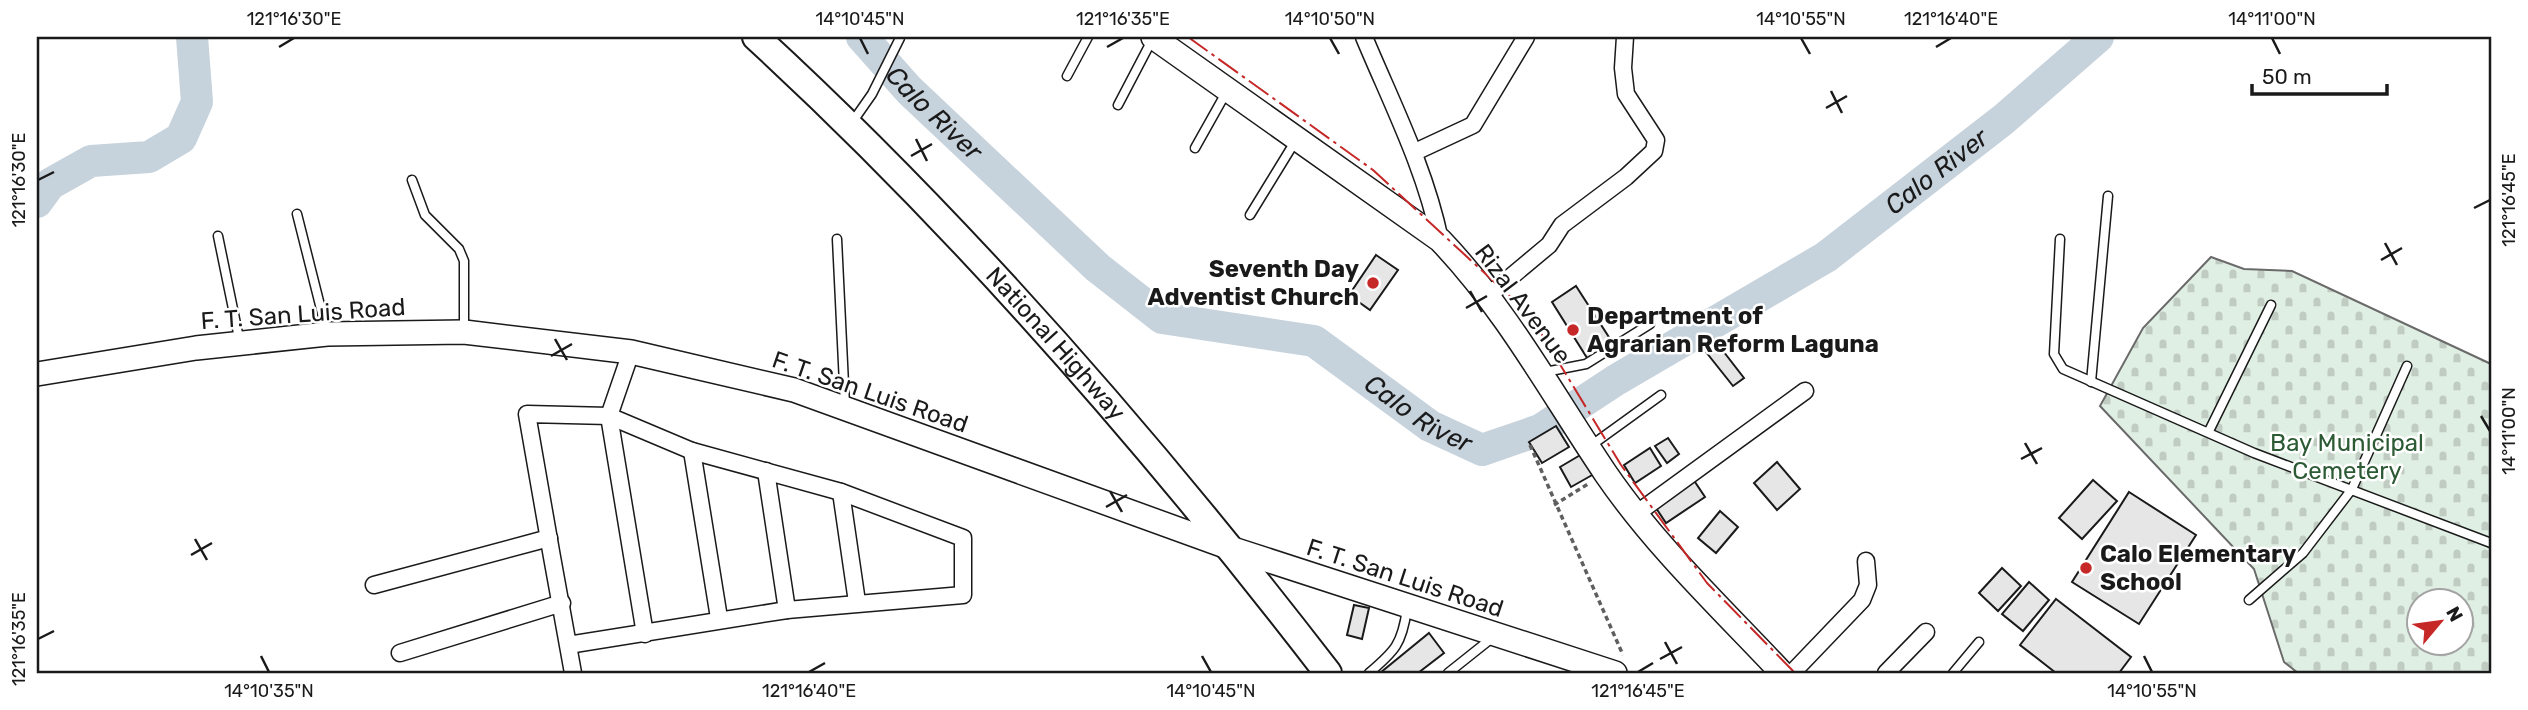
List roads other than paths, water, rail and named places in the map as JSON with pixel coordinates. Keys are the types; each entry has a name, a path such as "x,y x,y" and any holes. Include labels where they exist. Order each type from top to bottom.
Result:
{"main road":[{"name":"Rizal Avenue","path":"1153,37 1440,240 1489,296 1606,473 1636,513 1782,673"},
{"name":"National Highway","path":"765,45 850,126 1076,366 1233,550 1328,673"},
{"name":"F. T. San Luis Road","path":"37,374 240,343 327,334 464,332 631,352 794,390 1233,550 1495,635 1620,667"}],"street":[{"path":"1364,37 1415,152 1432,199 1440,240"},
{"path":"1415,152 1473,125 1526,37"},
{"path":"1489,296 1549,245 1562,225 1626,177 1654,151 1656,139 1626,94 1623,68 1625,37"},
{"path":"631,352 609,416 645,634"},
{"path":"1636,513 1805,391"},
{"path":"568,645 645,634 719,618 857,601 963,595 963,538 841,492 692,451 609,416 527,414 562,603 568,645 573,673"},
{"path":"692,451 719,618"},
{"path":"766,471 786,610"},
{"path":"841,492 857,601"},
{"path":"374,585 549,538"},
{"path":"1792,673 1862,600 1868,585 1866,561"},
{"path":"400,653 562,603"},
{"path":"1886,673 1926,632"}],"lane":[{"path":"1067,76 1088,37"},
{"path":"1118,105 1153,37"},
{"path":"850,126 872,94 900,38"},
{"path":"1195,148 1229,89"},
{"path":"1250,215 1297,137"},
{"path":"412,180 425,215 459,249 464,261 464,332"},
{"path":"2091,382 2108,196"},
{"path":"297,214 327,334"},
{"path":"218,236 240,343"},
{"path":"837,239 845,408"},
{"path":"2060,239 2054,354 2063,369 2254,453 2491,543"},
{"path":"2209,431 2271,305"},
{"path":"1547,380 1586,364 1650,324"},
{"path":"2249,600 2288,569 2352,489 2407,366"},
{"path":"1584,437 1661,394"},
{"path":"1368,673 1393,653 1403,636 1407,606"},
{"path":"1448,673 1495,635"},
{"path":"1953,673 1979,642"}],"waterway":[{"name":"Calo River","path":"37,202 50,184 91,161 149,157 181,138 197,102 192,37"},
{"name":"Calo River","path":"862,37 909,90 1098,268 1162,318 1314,341 1430,426 1482,450 1540,430 1616,380 1826,257 2004,119 2098,37"}],"place":[{"name":"Seventh Day Adventist Church","path":"1373,283"},
{"name":"Department of Agrarian Reform Laguna","path":"1573,330"},
{"name":"Calo Elementary School","path":"2086,568"}],"park label":[{"name":"Bay Municipal Cemetery","path":"2347,457"}]}
